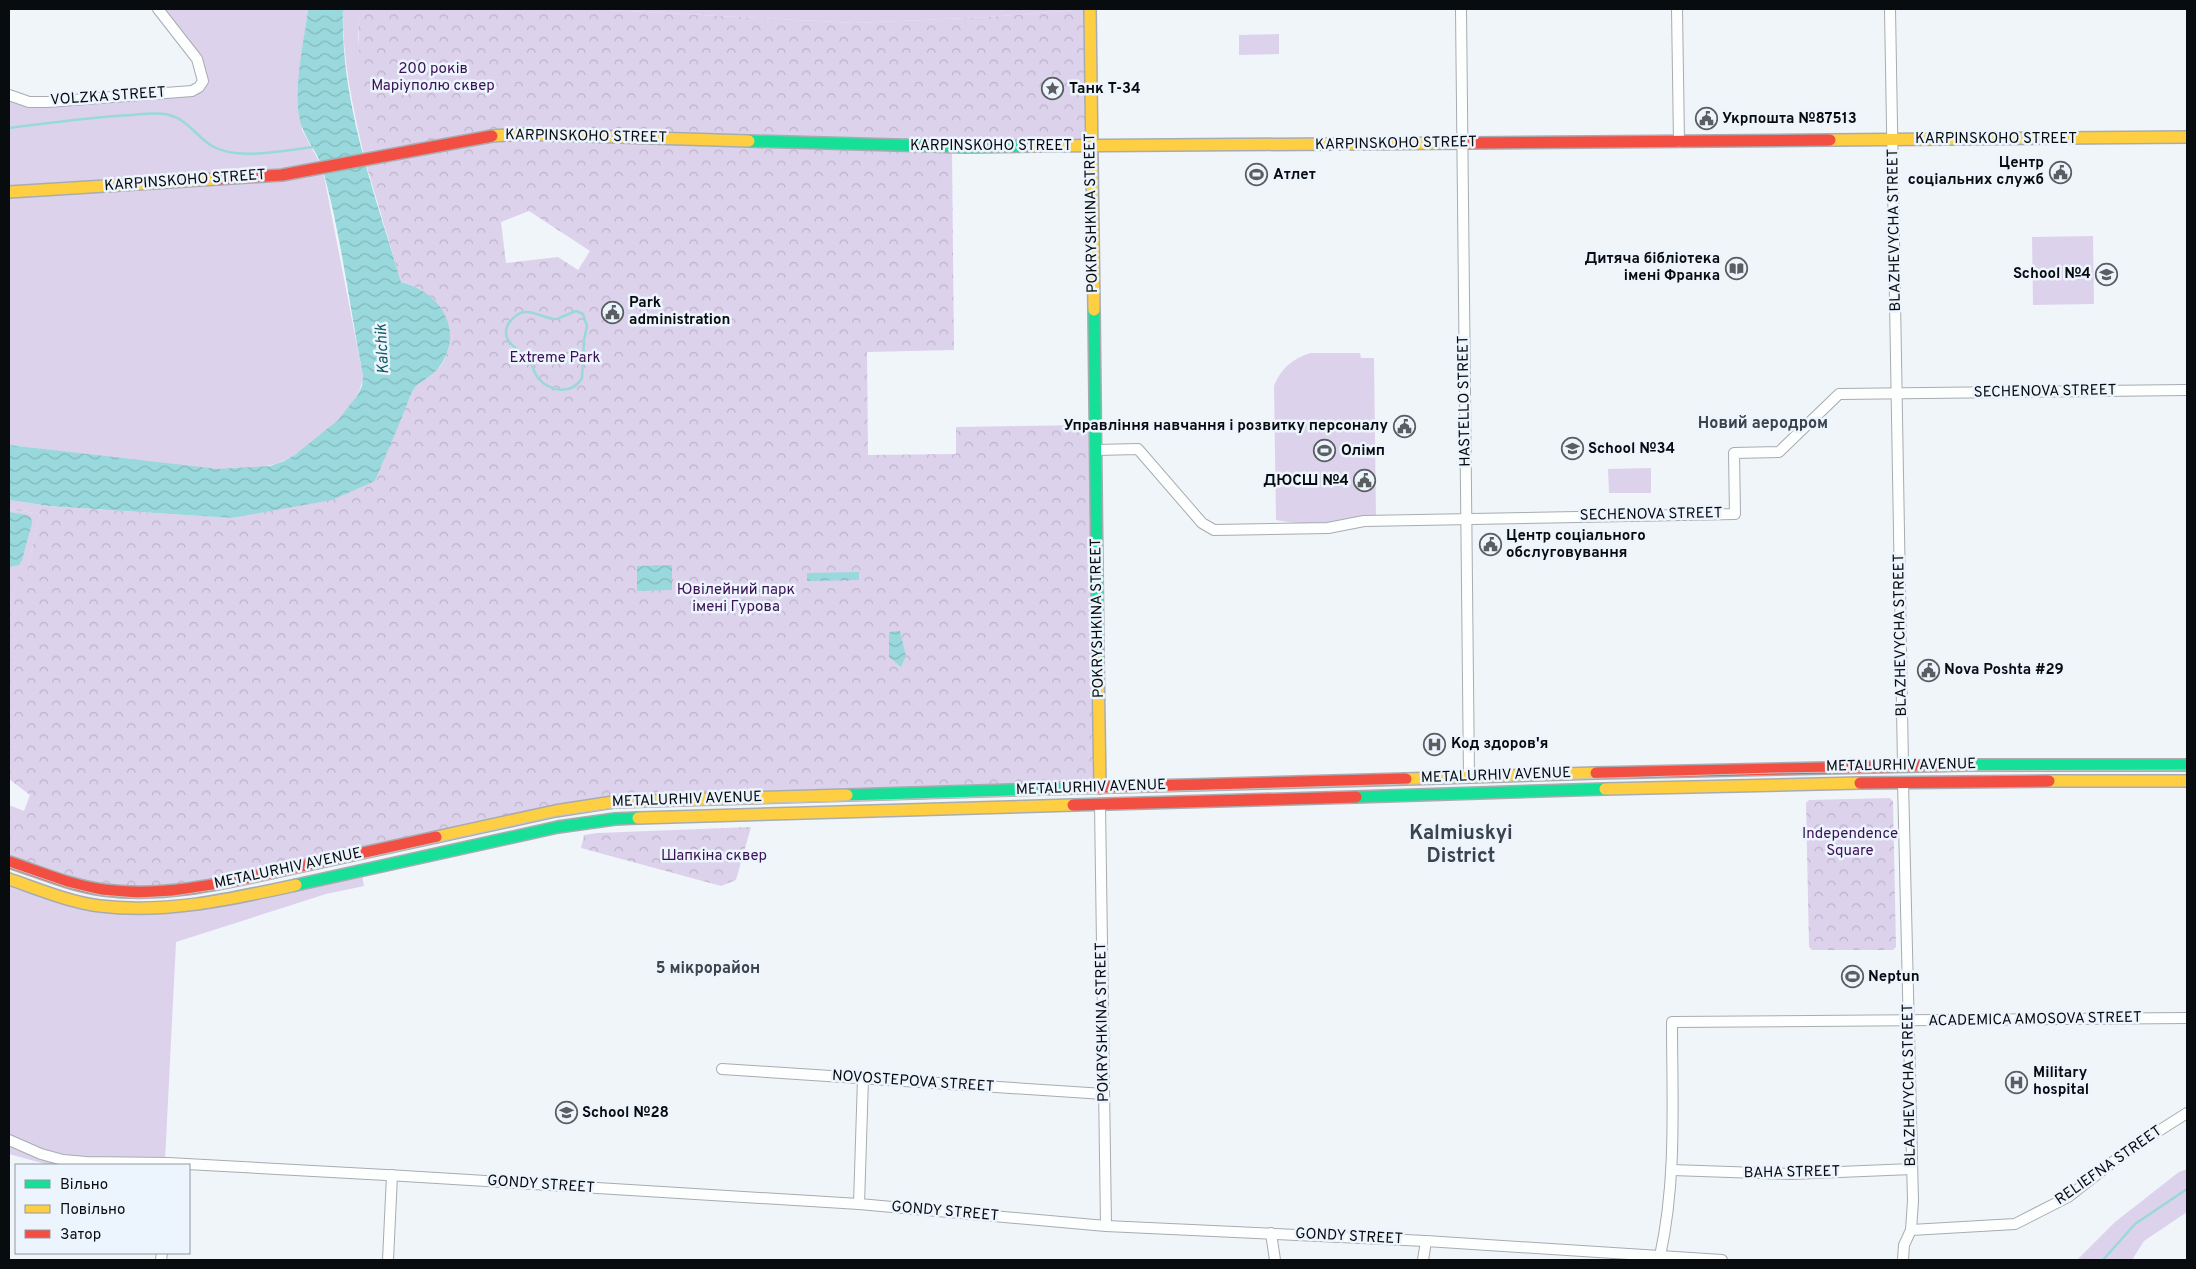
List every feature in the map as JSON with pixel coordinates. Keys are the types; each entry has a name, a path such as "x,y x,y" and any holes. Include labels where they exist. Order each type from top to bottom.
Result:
{"main road":[{"name":"POKRYSHKINA STREET","path":"1090,9 1100,804"},
{"name":"KARPINSKOHO STREET","path":"9,192 282,175 491,136 522,134 947,147 2187,137"},
{"name":"METALURHIV AVENUE","path":"9,862 85,886 120,892 154,892 238,880 594,804 1903,765 2187,765"},
{"name":"BLAZHEVYCHA STREET","path":"1903,765 1904,782"},
{"name":"HASTELLO STREET","path":"1469,777 1470,793"},
{"name":"METALURHIV AVENUE","path":"9,879 80,902 118,908 156,908 241,896 596,820 1470,793 1904,782 2187,781"}],"street":[{"name":"VOLZKA STREET","path":"9,95 29,102 47,102 192,91 199,87 203,81 197,59 158,9"},
{"name":"HASTELLO STREET","path":"1461,9 1469,777"},
{"path":"1677,9 1679,142"},
{"name":"BLAZHEVYCHA STREET","path":"1890,9 1894,140 1903,765"},
{"name":"SECHENOVA STREET","path":"1096,450 1138,449 1202,523 1214,530 1328,528 1364,521 1735,514 1734,453 1778,452 1839,394 2187,390"},
{"name":"BLAZHEVYCHA STREET","path":"1903,1260 1904,1245 1911,1230 1912,1169 1904,782"},
{"name":"POKRYSHKINA STREET","path":"1100,804 1106,1226"},
{"name":"ACADEMICA AMOSOVA STREET","path":"1672,1170 1672,1022 2187,1018"},
{"name":"NOVOSTEPOVA STREET","path":"722,1069 1104,1094"},
{"path":"859,1204 863,1078"},
{"name":"RELIEFNA STREET","path":"1911,1230 2015,1224 2068,1197 2127,1151 2187,1113"},
{"name":"GONDY STREET","path":"9,1140 41,1154 63,1160 168,1164"},
{"name":"GONDY STREET","path":"190,1165 859,1204 1106,1226 1426,1241 1722,1260"},
{"name":"BAHA STREET","path":"1672,1170 1791,1174 1912,1169"},
{"path":"1660,1256 1667,1218 1672,1170"},
{"path":"388,1260 392,1176"},
{"path":"1271,1233 1275,1260"},
{"path":"1423,1260 1426,1241"}],"green space":[{"path":"158,9 308,9 301,61 302,130 321,165 9,189 9,95 29,102 199,87 201,70"},
{"path":"343,9 358,9 358,38 373,155 364,156 356,119 346,65"},
{"name":"200 років Маріуполю сквер","path":"358,9 589,9 855,23 988,17 1090,9 1091,147 522,134 374,158 362,84"},
{"path":"589,9 1090,9 988,17 855,23"},
{"path":"1279,34 1279,54 1239,55 1239,35"},
{"name":"Ювілейний парк імені Гурова","path":"508,139 952,152 954,350 867,352 868,455 956,454 956,427 1091,425 1096,783 633,796 204,881 137,887 86,881 9,856 9,805 24,811 30,795 9,779 9,608 19,573 27,571 40,514 9,509 9,500 49,506 231,518 375,481 414,389 442,364 448,351 450,338 448,325 443,313 435,302 426,293 414,286 401,282 366,164","holes":["529,211 590,251 578,270 558,257 506,263 501,222"]},
{"path":"323,171 363,376 362,383 352,404 324,432 303,449 279,463 256,468 224,470 192,468 9,445 9,196"},
{"path":"2093,236 2094,304 2033,305 2032,237"},
{"name":"Олімп","path":"1311,353 1360,353 1361,358 1374,358 1376,516 1316,523 1276,520 1274,386 1280,374 1288,365"},
{"path":"1651,468 1651,493 1609,493 1608,469"},
{"path":"9,509 40,514 27,571 19,574 9,608"},
{"name":"Independence Square","path":"1890,798 1893,801 1896,947 1893,950 1812,950 1809,947 1806,803 1809,800"},
{"name":"Шапкіна сквер","path":"751,827 736,880 721,886 581,848 584,835 597,833"},
{"path":"362,875 364,886 326,894 176,942 165,1161 168,1164 45,1164 9,1154 9,884 98,911"},
{"path":"2187,1169 2187,1212 2144,1241 2132,1260 2077,1260 2115,1222 2179,1172"}],"water":[{"name":"Kalchik","path":"308,9 343,9 347,79 353,113 370,181 401,282 426,293 436,302 444,312 450,336 448,350 439,368 416,386 412,392 375,481 332,500 231,518 49,506 9,500 9,445 218,469 270,466 296,454 338,420 357,396 362,386 363,376 335,220 323,170 305,134 299,117 299,70"},
{"path":"9,512 27,515 31,518 32,523 22,560 19,565 9,567"},
{"path":"672,565 672,590 637,591 637,566"},
{"path":"859,572 859,580 807,581 807,573"},
{"path":"900,631 906,656 901,667 889,657 889,632"}],"waterway":[{"path":"9,128 100,117 160,114 169,115 181,120 212,146 235,153 276,152 314,147"},
{"path":"553,319 524,312 508,324 506,335 511,344 529,360 536,376 543,383 561,390 573,387 582,378 584,340 587,326 583,314 576,311 557,319"},
{"path":"2103,1260 2135,1224 2187,1189"}],"tram line":[{"path":"9,867 67,887 101,895 137,898 173,896 239,886 556,816 614,808 1774,773 2187,770"}],"traffic: fast":[{"path":"749,141 967,147 1035,146"},
{"path":"1094,310 1098,661"},
{"path":"1968,765 2187,765"},
{"path":"847,795 1074,788"},
{"path":"1356,797 1605,789"},
{"path":"296,885 558,827 615,819 638,818"}],"traffic: slow":[{"path":"1090,9 1094,310"},
{"path":"492,136 522,134 749,141"},
{"path":"1830,140 2187,137"},
{"path":"1035,146 1470,143"},
{"path":"9,192 217,179"},
{"path":"1098,661 1100,788"},
{"path":"1406,779 1596,773"},
{"path":"2049,781 2187,781"},
{"path":"1605,789 1860,783"},
{"path":"436,837 555,811 613,802 847,795"},
{"path":"638,818 1073,805"},
{"path":"9,879 77,902 125,908 174,907 199,904 296,885"}],"traffic: jam":[{"path":"217,179 282,175 492,136"},
{"path":"1470,143 1830,140"},
{"path":"1596,773 1968,765"},
{"path":"1074,788 1406,779"},
{"path":"1860,783 2049,781"},
{"path":"1073,805 1356,797"},
{"path":"9,862 92,888 127,892 172,891 239,880 436,837"}],"place":[{"name":"Танк Т-34","path":"1053,89"},
{"name":"Укрпошта №87513","path":"1706,119"},
{"name":"Центр соціальних служб","path":"2060,172"},
{"name":"Атлет","path":"1257,175"},
{"name":"Дитяча бібліотека імені Франка","path":"1736,268"},
{"name":"School №4","path":"2107,274"},
{"name":"Park administration","path":"613,312"},
{"name":"Управління навчання і розвитку персоналу","path":"1404,426"},
{"name":"School №34","path":"1572,449"},
{"name":"Олімп","path":"1325,451"},
{"name":"ДЮСШ №4","path":"1365,481"},
{"name":"Центр соціального обслуговування","path":"1490,545"},
{"name":"Nova Poshta #29","path":"1928,670"},
{"name":"Код здоров'я","path":"1435,744"},
{"name":"Neptun","path":"1852,977"},
{"name":"Military hospital","path":"2017,1082"},
{"name":"School №28","path":"566,1113"}],"district":[{"name":"Новий аеродром","path":"1763,424"},
{"name":"Kalmiuskyi District","path":"1461,846"},
{"name":"5 мікрорайон","path":"708,969"}],"park label":[{"name":"Extreme Park","path":"555,358"}]}
